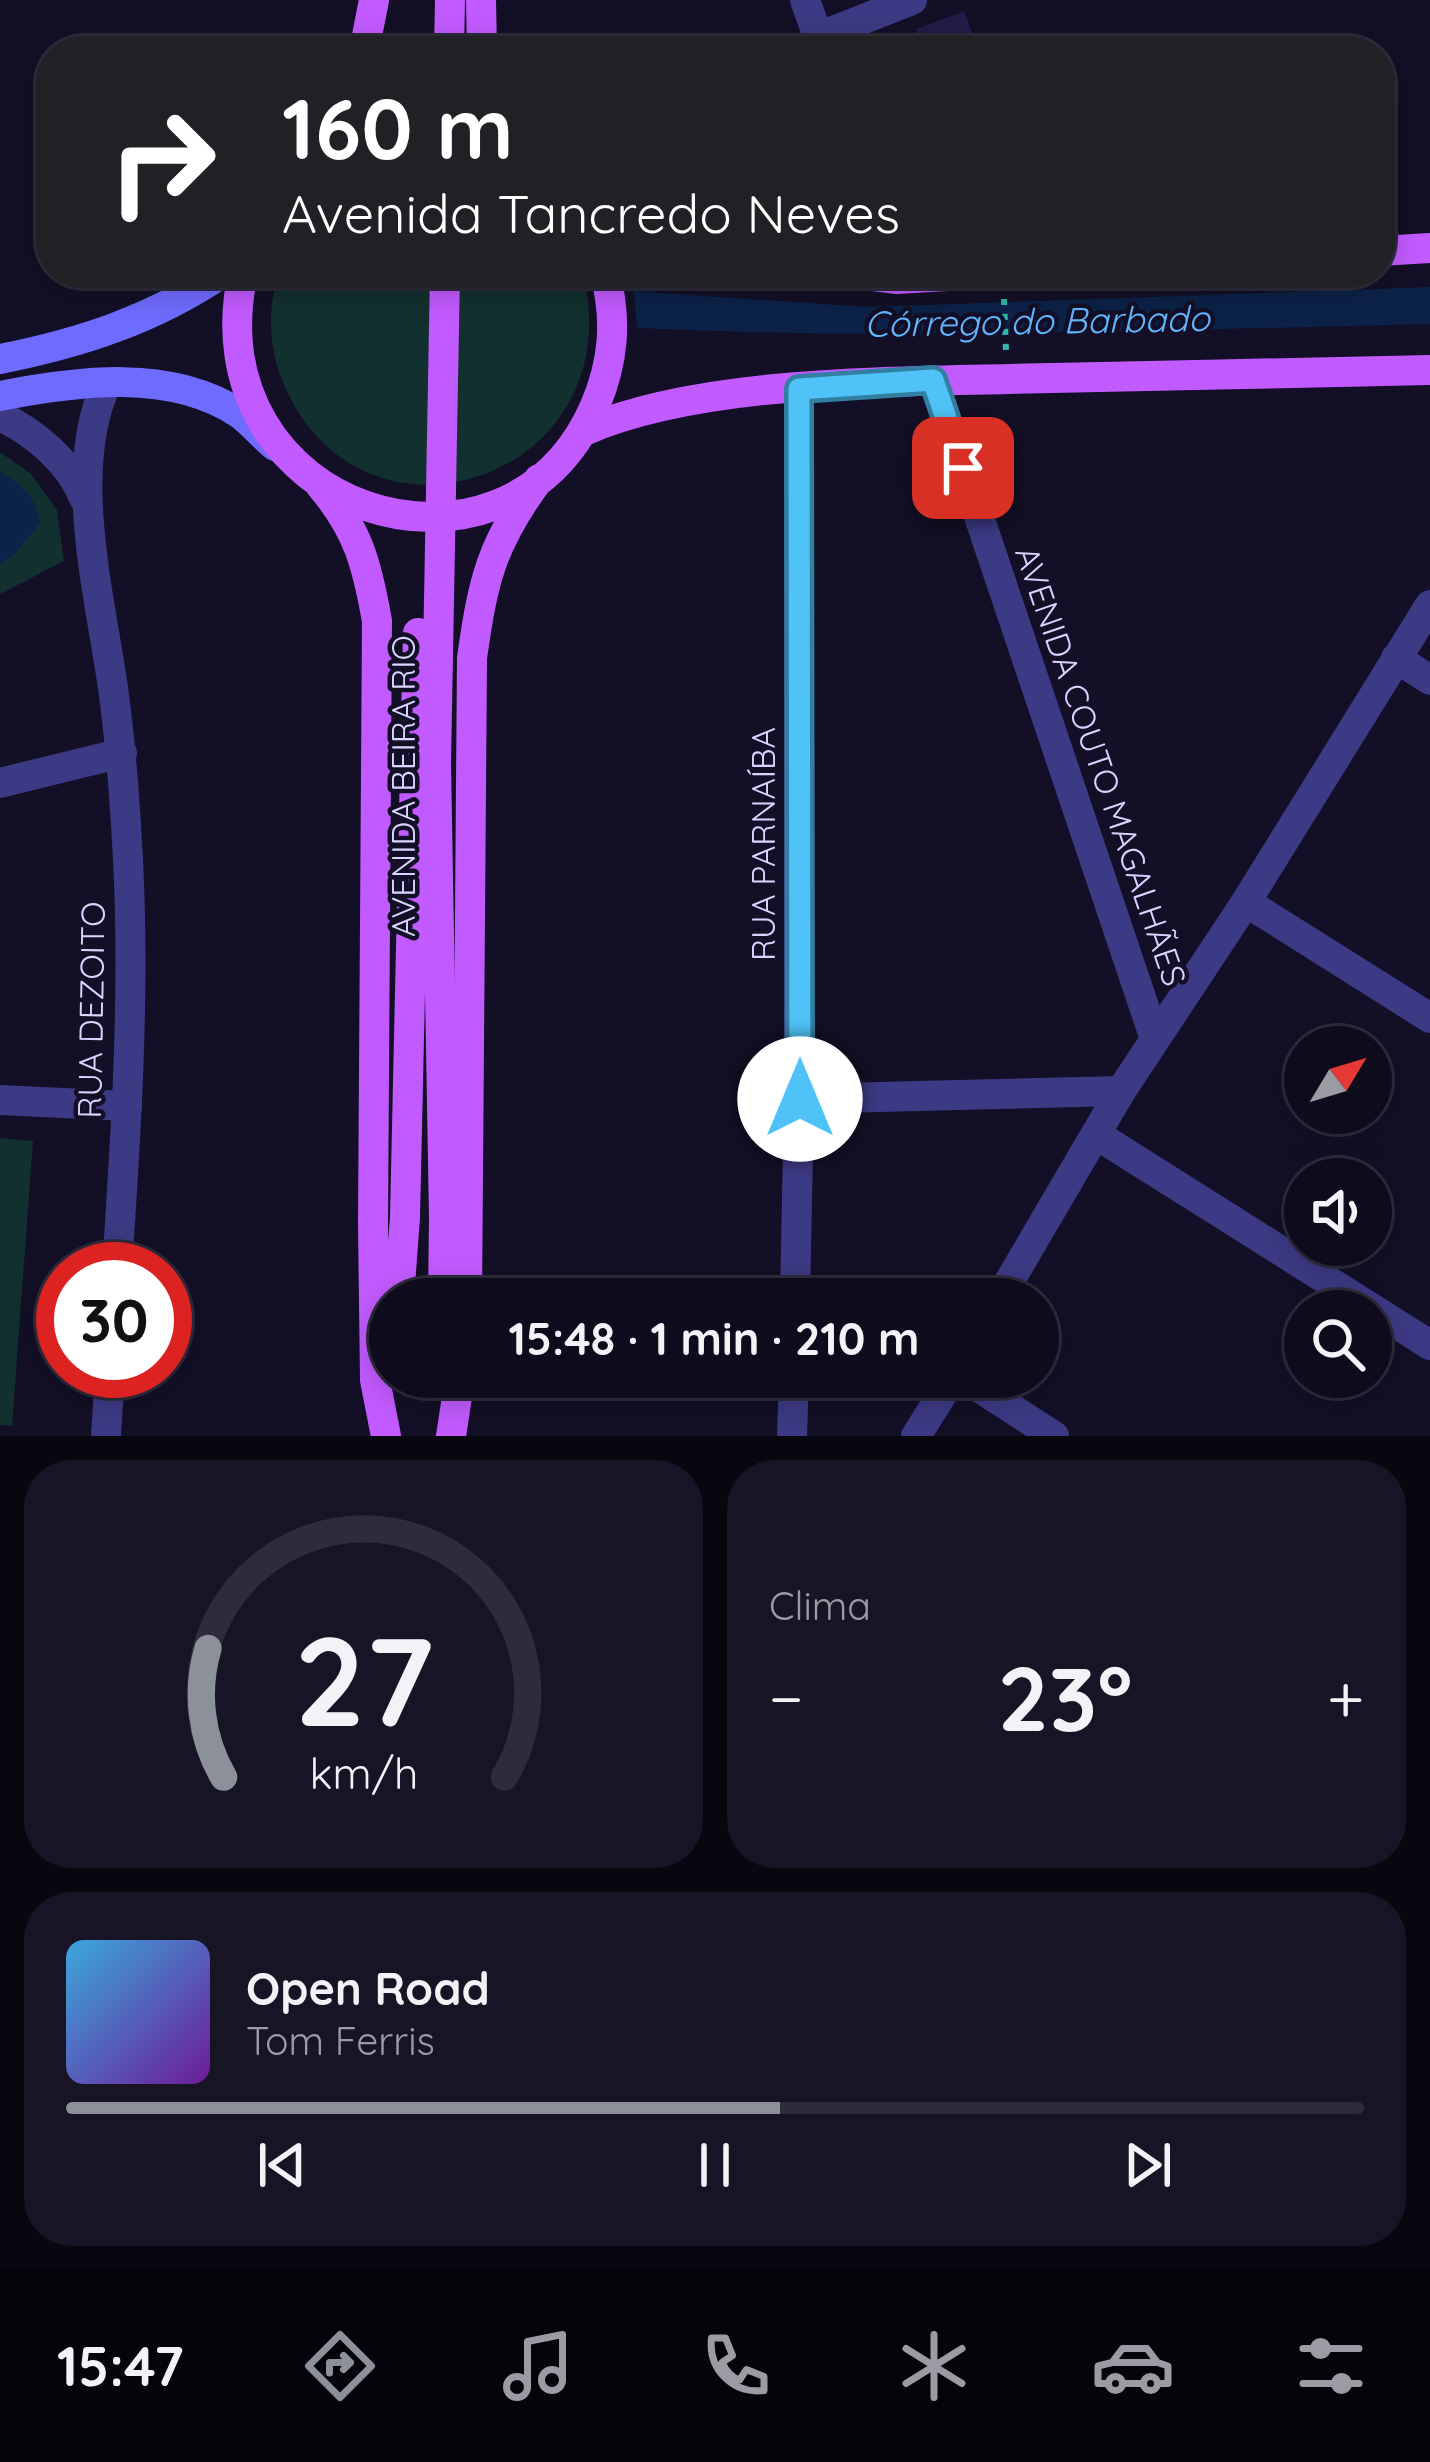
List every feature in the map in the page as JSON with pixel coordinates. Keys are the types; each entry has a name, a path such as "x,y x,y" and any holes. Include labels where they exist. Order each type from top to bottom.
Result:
{"main road":[{"path":"367,36 374,0"},
{"path":"430,0 430,36"},
{"path":"449,36 450,0"},
{"path":"481,0 482,36"},
{"path":"1395,250 1430,248"},
{"path":"0,358 79,342 123,327 199,288"},
{"path":"240,288 234,313 239,369 260,422 296,466"},
{"path":"401,1278 428,288"},
{"name":"AVENIDA BEIRA RIO","path":"443,1278 436,763 445,288"},
{"path":"0,396 107,383 162,384 214,400 241,415 296,466 356,504 393,514 432,517 470,512 506,499 539,479 584,431 609,374 614,312 608,288"},
{"path":"584,431 662,406 799,389 933,380 1430,370"},
{"name":"AVENIDA BEIRA RIO","path":"466,1278 472,658 488,563 514,513 539,479"},
{"name":"AVENIDA BEIRA RIO","path":"322,486 360,542 377,621 373,1224 375,1380 387,1436"},
{"name":"AVENIDA BEIRA RIO","path":"387,1436 391,1398"},
{"path":"444,1398 447,1436"},
{"path":"447,1436 455,1398"}],"street":[{"path":"806,0 817,36"},
{"path":"837,36 912,0"},
{"name":"AVENIDA COUTO MAGALHÃES","path":"933,380 1155,1039"},
{"path":"88,509 90,429 107,383"},
{"name":"RUA PARNAÍBA","path":"796,1278 800,1099 799,389"},
{"path":"0,416 58,458 78,482 88,509"},
{"name":"RUA DEZOITO","path":"88,509 122,753 132,955 119,1242"},
{"path":"1012,1278 1121,1091 1246,902 1430,605"},
{"path":"1396,658 1430,680"},
{"path":"0,783 122,753"},
{"path":"1246,902 1430,1018"},
{"path":"800,1099 1121,1091"},
{"path":"0,1100 127,1106"},
{"path":"1097,1135 1430,1345"},
{"path":"106,1436 108,1398"},
{"path":"792,1436 793,1398"},
{"path":"916,1436 940,1398"},
{"path":"995,1398 1054,1436"}],"path":[{"path":"1000,288 1006,347"}],"green space":[{"path":"275,288 584,288 588,344 569,403 532,447 483,475 428,485 373,475 324,444 286,389 271,332"},
{"path":"0,452 31,474 57,510 64,561 0,594"},
{"path":"0,1138 33,1141 12,1426 0,1425"}],"water":[{"name":"Córrego do Barbado","path":"1430,287 1430,324 934,334 637,328 634,291 868,307"},
{"path":"0,472 27,493 40,523 15,554 0,564"}],"building":[{"path":"964,11 973,36 919,36 916,29"}],"route":[{"path":"800,1099 799,389 933,380 963,468"}]}
